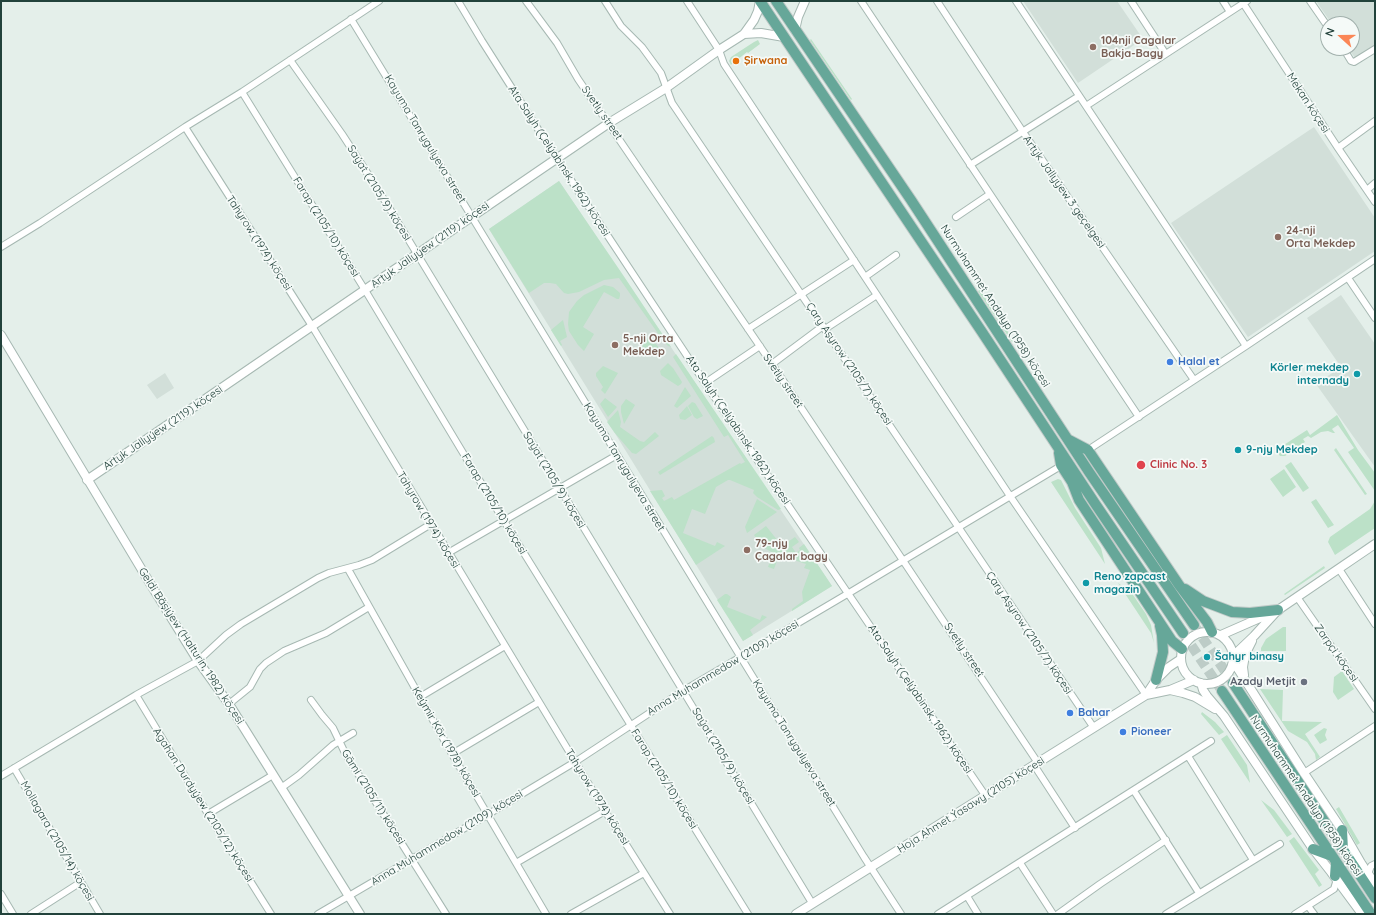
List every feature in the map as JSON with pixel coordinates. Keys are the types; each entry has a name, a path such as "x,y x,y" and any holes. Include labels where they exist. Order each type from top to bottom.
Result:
{"main road":[{"path":"760,1 1058,449 1079,500 1182,654"},
{"name":"Nurmuhammet Andalyp (1958) köçesi","path":"776,1 911,200 1089,472 1194,625"},
{"path":"1068,440 1088,450 1179,585 1217,633"},
{"path":"1064,464 1183,633"},
{"path":"1089,472 1106,478"},
{"path":"1106,478 1106,496"},
{"path":"1179,585 1204,601 1232,612 1250,613 1278,610"},
{"path":"1156,680 1163,652 1162,635 1158,620"},
{"name":"Nurmuhammet Andalyp (1958) köçesi","path":"1233,683 1375,898"},
{"name":"Nurmuhammet Andalyp (1958) köçesi","path":"1222,691 1371,914"},
{"path":"1342,830 1345,852 1360,862"},
{"path":"1312,849 1334,859 1336,877"}],"street":[{"path":"1,247 40,223 185,127 242,92 379,1"},
{"name":"Ata Salyh (Çelýabinsk, 1962) köçesi","path":"458,1 557,159 706,383 985,795"},
{"name":"Svetly street","path":"526,1 557,43 578,79 760,346 903,560 1076,828"},
{"name":"Çary Aşyrow (2105/7) köçesi","path":"605,1 621,26 642,47 661,73 672,103 1094,728"},
{"path":"687,1 720,50 724,64 1010,496 1146,696"},
{"name":"Artyk Jallyýew (2119) köçesi","path":"88,480 609,123 666,88 744,34 754,20 760,1"},
{"path":"795,30 798,17 806,1"},
{"path":"861,1 1139,417"},
{"name":"Artyk Jallyýew 3 geçelgesi","path":"937,1 1023,132 1194,380"},
{"path":"1016,1 1246,346"},
{"path":"1130,1 1166,53"},
{"path":"1223,1 1230,12"},
{"path":"1310,1 1320,16"},
{"path":"1086,106 1245,2"},
{"name":"Mekan köçesi","path":"1245,2 1338,148 1375,202"},
{"name":"Kayuma Tanrygulyeva street","path":"351,19 616,455 871,868 901,914"},
{"path":"744,34 761,33 784,37"},
{"path":"1348,56 1354,62 1375,49"},
{"name":"Saýat (2105/9) köçesi","path":"290,60 346,140 417,254 812,903"},
{"name":"Farap (2105/10) köçesi","path":"242,92 365,290 504,521 748,914"},
{"path":"970,165 1079,96"},
{"path":"1338,148 1375,121"},
{"name":"Tahyrow (1974) köçesi","path":"185,127 312,326 604,811 670,914"},
{"path":"1366,190 1375,183"},
{"path":"956,217 990,194"},
{"path":"865,277 896,255"},
{"path":"1088,450 1375,259"},
{"path":"748,329 854,260"},
{"path":"1348,278 1375,318"},
{"path":"772,364 824,327 877,295"},
{"name":"Geldi Bäşiýew (Halturin, 1982) köçesi","path":"1,335 198,661 229,704 360,914"},
{"path":"706,383 760,346"},
{"path":"448,553 616,455"},
{"name":"Anna Muhammedow (2109) köçesi","path":"318,914 412,860 575,762 630,725 740,656 849,593 958,526 1064,464"},
{"path":"1,776 136,695 198,661 226,635 256,615 318,578 329,573 348,569 372,560 431,524"},
{"path":"1375,544 1278,610 1233,659 1230,671 1223,679 1214,683 1197,682 1183,669 1182,654 1188,640 1196,634 1206,631 1217,633 1228,642 1233,659 1244,678 1342,830 1360,862 1371,868 1375,884"},
{"name":"Keýmir Kör (1978) köçesi","path":"348,569 487,815 546,914"},
{"path":"1339,569 1375,624"},
{"name":"Zarpçi köçesi","path":"1297,597 1375,709"},
{"path":"229,704 250,687 260,669 266,663 284,651 326,633 369,608"},
{"path":"1217,633 1278,610"},
{"path":"1244,678 1243,667 1245,655 1254,636"},
{"path":"420,698 505,646"},
{"name":"Hoja Ahmet Ýasawy (2105) köçesi","path":"1146,696 1156,680 1182,654"},
{"name":"Hoja Ahmet Ýasawy (2105) köçesi","path":"796,914 1146,696 1197,682"},
{"name":"Nurmuhammet Andalyp (1958) köçesi","path":"1197,682 1224,716 1312,849 1336,877 1362,914"},
{"path":"1170,690 1195,697 1224,716"},
{"name":"Agahan Durdyýew (2105/12) köçesi","path":"136,695 271,914"},
{"name":"Gämi (2105/11) köçesi","path":"311,700 322,716 334,728 338,741 446,914"},
{"path":"452,754 538,702"},
{"path":"1304,773 1375,726"},
{"path":"281,788 299,775 338,741 353,733"},
{"path":"938,914 1076,828 1211,741"},
{"path":"1188,756 1253,860"},
{"name":"Mollagara (2105/14) köçesi","path":"14,768 100,914"},
{"path":"208,814 273,775"},
{"path":"1134,791 1199,893"},
{"path":"516,864 604,811"},
{"path":"1058,914 1166,840"},
{"path":"1166,914 1280,844"},
{"path":"1020,862 1053,914"},
{"path":"571,914 644,873"},
{"path":"1295,914 1334,889 1336,877"},
{"path":"30,914 81,882"},
{"name":"Nurmuhammet Andalyp (1958) köçesi","path":"1334,889 1345,890"},
{"path":"1,894 13,914"},
{"path":"967,896 978,914"},
{"path":"1308,906 1314,914"}],"shaded area":[{"name":"104nji Cagalar Bakja-Bagy","path":"1023,1 1117,1 1143,39 1078,83"},
{"path":"1316,1 1375,1 1375,45 1360,55 1360,16 1326,16"},
{"name":"24-nji Orta Mekdep","path":"1314,127 1375,218 1375,251 1248,337 1171,223"},
{"name":"5-nji Orta Mekdep","path":"559,181 832,586 743,641 489,229"},
{"path":"1341,295 1375,344 1375,467 1316,384 1341,367 1307,318"},
{"path":"165,373 174,388 157,399 147,385"}],"green space":[{"path":"811,39 852,99 851,100 810,40"},
{"path":"758,40 760,44 737,60 736,59 731,65 729,61 731,57"},
{"path":"559,181 671,347 664,342 619,278 604,280 579,292 568,294 564,293 556,284 544,283 529,293 489,229"},
{"path":"604,285 613,287 620,293 620,296 619,299 617,299 604,292 583,327 594,334 584,351 569,331 569,312 577,301 584,295"},
{"path":"980,290 1014,341 1012,342 978,291"},
{"path":"563,320 567,337 560,341 561,346 551,330"},
{"path":"649,336 661,350 655,356 642,346"},
{"path":"676,354 781,509 778,510 757,497 753,493 754,490 730,480 716,487 705,514 692,509 683,533 715,546 717,542 725,546 696,565 650,491 662,490 665,496 662,498 664,501 672,497 674,500 740,463 745,462 728,435 724,437 673,357"},
{"path":"668,363 682,382 678,386 661,375 660,371"},
{"path":"603,366 618,373 605,394 601,390 603,387 596,376 596,373"},
{"path":"685,387 691,396 677,408 674,406"},
{"path":"605,398 617,407 608,417 600,404"},
{"path":"626,399 635,405 624,424 621,406"},
{"path":"692,402 695,403 703,416 697,419 694,417 688,406"},
{"path":"687,406 692,415 685,420 680,419 679,415"},
{"path":"618,410 621,422 620,427 640,441 644,442 655,432 659,436 636,454 632,453 607,422"},
{"path":"1337,415 1358,450 1375,473 1375,491 1348,452 1354,448 1338,425 1332,429 1335,433 1328,431 1321,432 1311,438 1308,436 1303,439 1305,442 1285,456 1280,456 1276,450 1307,430 1310,435"},
{"path":"712,436 715,442 660,475 658,472"},
{"path":"1336,448 1367,494 1365,495 1334,450"},
{"path":"1291,462 1309,488 1303,492 1285,466"},
{"path":"1284,469 1296,487 1283,497 1270,479"},
{"path":"1058,479 1061,480 1075,508 1101,548 1105,564 1051,482"},
{"path":"757,499 777,512 747,533 745,527"},
{"path":"1316,499 1334,525 1328,528 1311,502"},
{"path":"1375,501 1375,528 1335,555 1328,542 1330,537 1370,509"},
{"path":"766,526 782,546 795,537 799,542 792,547 796,553 804,544 832,586 792,611 792,609 803,601 802,592 810,570 804,568 806,564 779,555 774,569 768,567 773,553 761,546 754,535"},
{"path":"1324,566 1325,568 1285,595 1284,594"},
{"path":"1118,583 1131,592 1146,614 1151,625 1154,643 1151,633"},
{"path":"725,594 731,597 727,607 760,620 762,615 767,617 750,630 753,635 743,641 717,600"},
{"path":"1283,627 1286,627 1286,651 1261,651 1266,639"},
{"path":"1342,671 1354,689 1338,700 1333,692 1334,677"},
{"path":"1260,689 1283,690 1282,721 1322,722 1305,734 1320,757 1316,760 1315,754 1307,742 1288,731"},
{"path":"1202,712 1215,722 1224,732 1219,735 1201,714"},
{"path":"1324,728 1327,729 1325,735 1327,740 1320,744 1314,735"},
{"path":"1227,735 1247,765 1250,783 1221,739"},
{"path":"1261,800 1274,810 1292,834 1287,837"},
{"path":"1339,807 1360,843 1357,845 1336,809"},
{"path":"1294,837 1319,870 1315,874 1322,885 1319,887 1289,841"}],"tunnel":[{"path":"1194,625 1233,683"},
{"path":"1183,633 1222,691"}],"place":[{"name":"104nji Cagalar Bakja-Bagy","path":"1093,47"},
{"name":"Şirwana","path":"736,61"},
{"name":"24-nji Orta Mekdep","path":"1278,237"},
{"name":"5-nji Orta Mekdep","path":"615,345"},
{"name":"Halal et","path":"1170,362"},
{"name":"Körler mekdep internady","path":"1357,374"},
{"name":"9-njy Mekdep","path":"1238,450"},
{"name":"Clinic No. 3","path":"1141,465"},
{"name":"79-njy Çagalar bagy","path":"747,550"},
{"name":"Reno zapcast magazin","path":"1086,583"},
{"name":"Šahyr binasy","path":"1207,657"},
{"name":"Azady Metjit","path":"1304,682"},
{"name":"Bahar","path":"1070,713"},
{"name":"Pioneer","path":"1123,732"}]}
